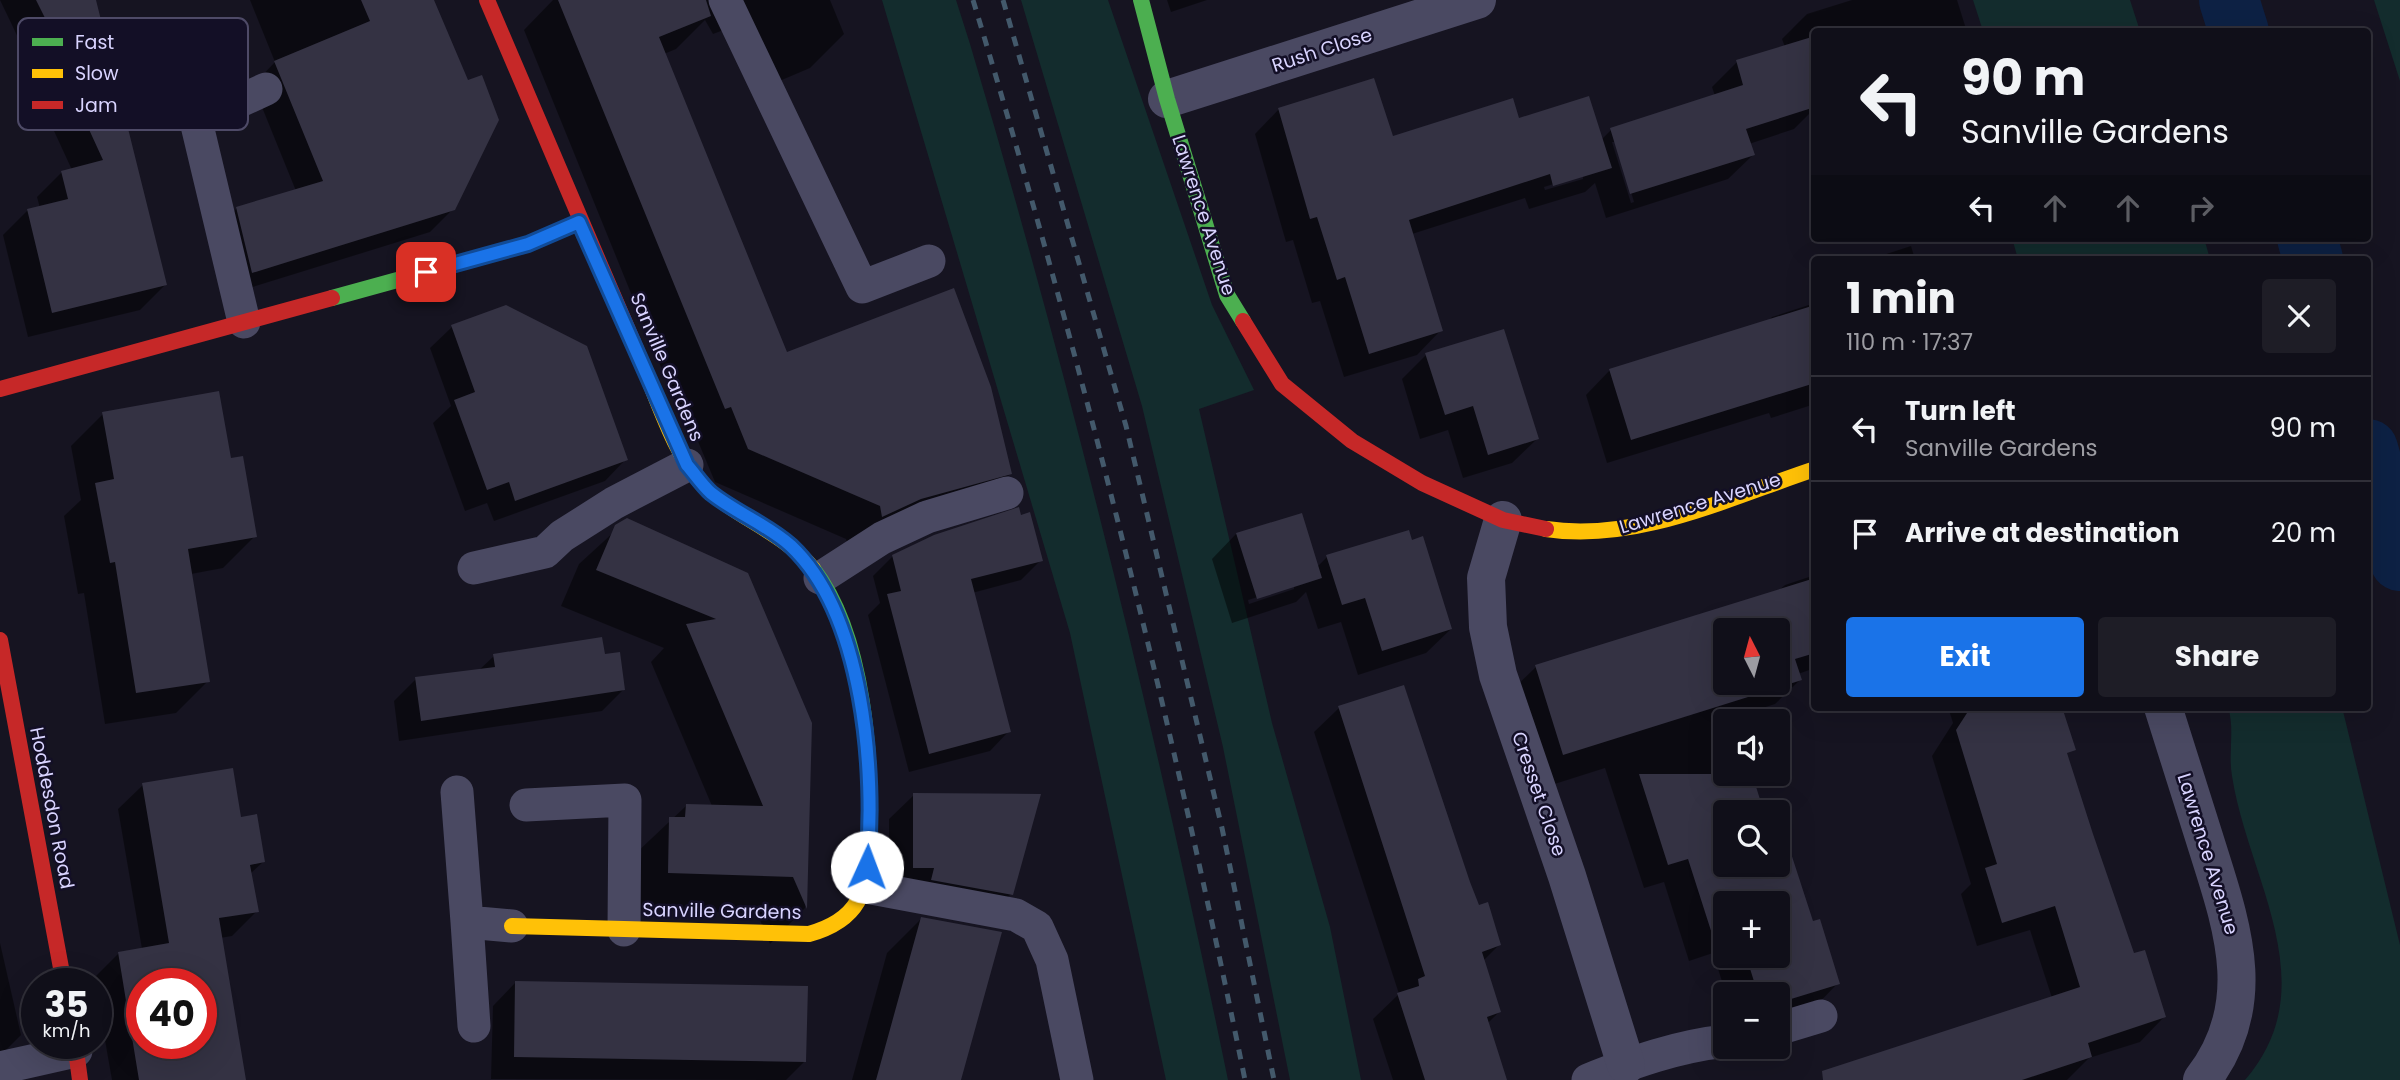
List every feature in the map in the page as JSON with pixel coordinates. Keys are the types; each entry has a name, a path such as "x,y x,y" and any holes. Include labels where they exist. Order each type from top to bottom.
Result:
{"street":[{"name":"Sanville Gardens","path":"487,0 579,222 687,465 709,491 789,545 820,578 852,654 865,730 869,846 866,887 856,907 840,925 809,934 512,926"},
{"name":"Lawrence Avenue","path":"1140,0 1167,99 1227,295 1282,384 1352,441 1422,483 1503,520 1549,530 1588,532 1624,529 1811,469"},
{"name":"Rush Close","path":"1167,99 1477,0"},
{"path":"0,389 528,244 579,222"},
{"name":"Cresset Close","path":"1503,520 1486,578 1488,626 1498,675 1567,876 1626,1065"},
{"name":"Hoddesdon Road","path":"0,640 61,968"},
{"name":"Lawrence Avenue","path":"2164,711 2236,947 2235,1004 2229,1030 2217,1057 2202,1080"}],"lane":[{"path":"726,0 862,288 929,261"},
{"path":"248,97 266,89"},
{"path":"197,130 244,322"},
{"path":"474,568 545,552 562,536 614,503 687,465"},
{"path":"820,578 883,538 927,517 1006,493"},
{"path":"457,792 474,1026"},
{"path":"526,805 625,800 624,930"},
{"path":"866,887 1016,915 1037,927 1052,960 1077,1080"},
{"path":"467,922 512,926"},
{"path":"1790,1025 1821,1016"},
{"path":"1588,1080 1626,1065 1697,1044 1713,1042"},
{"path":"0,1068 69,1059"}],"green space":[{"path":"882,0 956,0 1043,301 1110,559 1172,819 1228,1080 1166,1080 1070,633"},
{"path":"1021,0 1108,0 1212,305 1254,390 1199,409 1272,723 1330,927 1361,1080 1290,1080 1223,747 1142,406"},
{"path":"1973,0 2130,0 2139,28 1982,28"},
{"path":"2374,0 2400,0 2400,81"},
{"path":"2013,242 2205,242 2209,256 2017,256"},
{"path":"2229,711 2343,711 2400,945 2400,1080 2245,1080 2269,1044 2280,1007 2281,969 2275,931 2232,776"}],"building":[{"path":"36,0 96,0 100,18 45,18"},
{"path":"361,0 434,0 468,80 482,75 499,120 455,210 252,273 236,207 323,181 274,61 370,21"},
{"path":"558,0 706,0 711,16 659,37 787,352 954,288 991,387 1012,474 921,499 882,517 880,506 748,449 731,407 725,409"},
{"path":"1811,37 1811,108 1746,129 1755,155 1630,194 1610,128 1743,85 1736,60"},
{"path":"1374,78 1393,136 1513,98 1519,118 1589,96 1612,168 1553,186 1550,174 1409,220 1443,331 1369,354 1345,277 1337,280 1317,217 1310,219 1278,108"},
{"path":"89,130 128,130 167,285 52,313 27,209 68,199 61,171 103,160"},
{"path":"506,305 587,346 628,460 515,501 509,482 487,490 454,400 475,392 451,325"},
{"path":"1811,306 1811,384 1631,440 1609,369"},
{"path":"1504,329 1539,439 1488,455 1473,406 1445,415 1425,353"},
{"path":"219,391 231,458 243,456 257,537 188,549 210,682 136,693 115,562 110,563 95,483 114,479 102,412"},
{"path":"1019,507 1021,515 1030,512 1043,561 971,579 1011,732 929,754 887,594 901,591 892,555 934,535"},
{"path":"1302,513 1322,578 1257,599 1236,533"},
{"path":"627,518 748,573 812,723 807,909 793,877 668,873 669,817 685,817 686,804 763,806 686,624 716,619 596,570 615,525"},
{"path":"1409,530 1412,540 1423,536 1452,629 1382,651 1365,598 1342,605 1326,555"},
{"path":"1811,579 1811,654 1795,659 1802,680 1790,684 1790,618 1713,618 1713,695 1754,695 1563,755 1535,665"},
{"path":"602,637 605,654 620,652 625,690 421,721 415,677 495,667 493,654"},
{"path":"1404,685 1470,882 1479,905 1488,902 1501,945 1482,952 1501,1012 1487,1017 1507,1080 1425,1080 1397,993 1419,986 1418,979 1425,976 1338,706"},
{"path":"2063,711 2076,750 2067,753 2093,834 2134,953 2145,950 2166,1017 2088,1043 2092,1057 2022,1080 1823,1080 1822,1071 2080,987 2055,906 2002,923 1985,868 1997,864 1956,730 1967,713"},
{"path":"233,768 241,817 257,814 265,862 250,865 259,912 219,918 246,1080 139,1080 136,1059 217,1059 217,968 126,968 126,1001 118,952 169,943 142,783"},
{"path":"1639,774 1713,774 1713,786 1756,786 1760,800 1713,800 1713,877 1790,877 1790,850 1813,921 1820,919 1840,984 1790,999 1790,982 1754,982 1750,968 1790,968 1790,891 1713,891 1713,937 1688,859 1668,865"},
{"path":"913,793 1041,794 1013,895 931,880 934,868 913,868"},
{"path":"921,917 1002,932 961,1080 876,1080"},
{"path":"515,981 808,986 806,1062 514,1057"}],"waterway":[{"path":"2229,0 2238,28"},
{"path":"2308,242 2312,256"},
{"path":"2371,460 2400,561"}],"railway":[{"path":"973,0 1051,268 1122,537 1186,808 1245,1080"},
{"path":"1003,0 1126,426 1222,828 1274,1080"}],"traffic: fast":[{"path":"1141,0 1167,99 1227,295 1243,321"},
{"path":"332,298 528,244 579,222"},
{"path":"813,569 830,597 844,629 862,700 869,775 869,843"}],"traffic: slow":[{"path":"642,363 678,448 698,479 722,501 790,546 813,569"},
{"path":"1546,529 1580,532 1649,524 1717,504 1811,470"},
{"path":"512,926 809,934 839,921 857,902 866,876 869,843"}],"traffic: jam":[{"path":"487,0 642,363"},
{"path":"0,389 332,298"},
{"path":"1243,321 1282,384 1352,441 1422,483 1503,520 1546,529"},
{"path":"0,640 61,968"},
{"path":"77,1059 80,1080"}],"route":[{"path":"426,272 528,244 579,222 608,282 687,465 709,491 789,545 820,578 852,654 865,730 869,846 867,867"}]}
